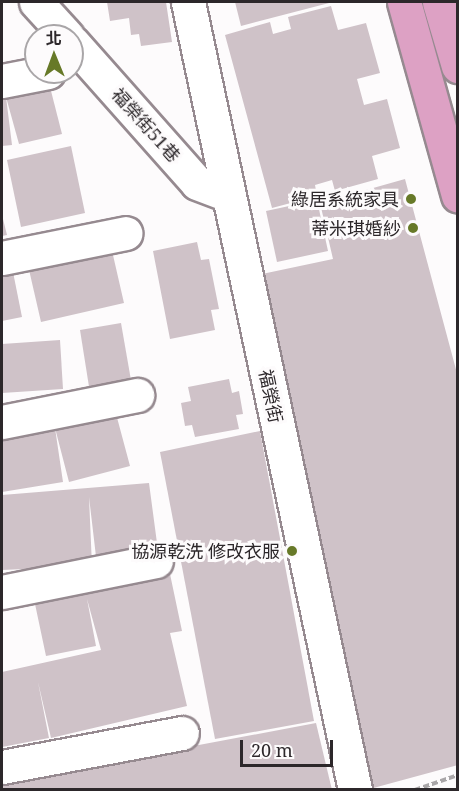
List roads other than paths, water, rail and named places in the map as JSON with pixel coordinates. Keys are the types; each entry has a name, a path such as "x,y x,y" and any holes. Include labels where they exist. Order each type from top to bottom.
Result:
{"main road":[{"path":"404,2 458,196"},
{"path":"439,2 458,66"}],"street":[{"path":"36,2 56,24"},
{"name":"福榮街","path":"188,2 355,789"},
{"path":"2,81 24,75"},
{"name":"福榮街51巷","path":"84,78 197,183 229,195"},
{"path":"2,258 126,233"},
{"path":"2,422 137,395"},
{"path":"2,592 156,561"},
{"path":"2,767 182,733"}],"place":[{"name":"綠居系統家具","path":"411,199"},
{"name":"蒂米琪婚紗","path":"413,228"},
{"name":"協源乾洗 修改衣服","path":"292,551"}]}
